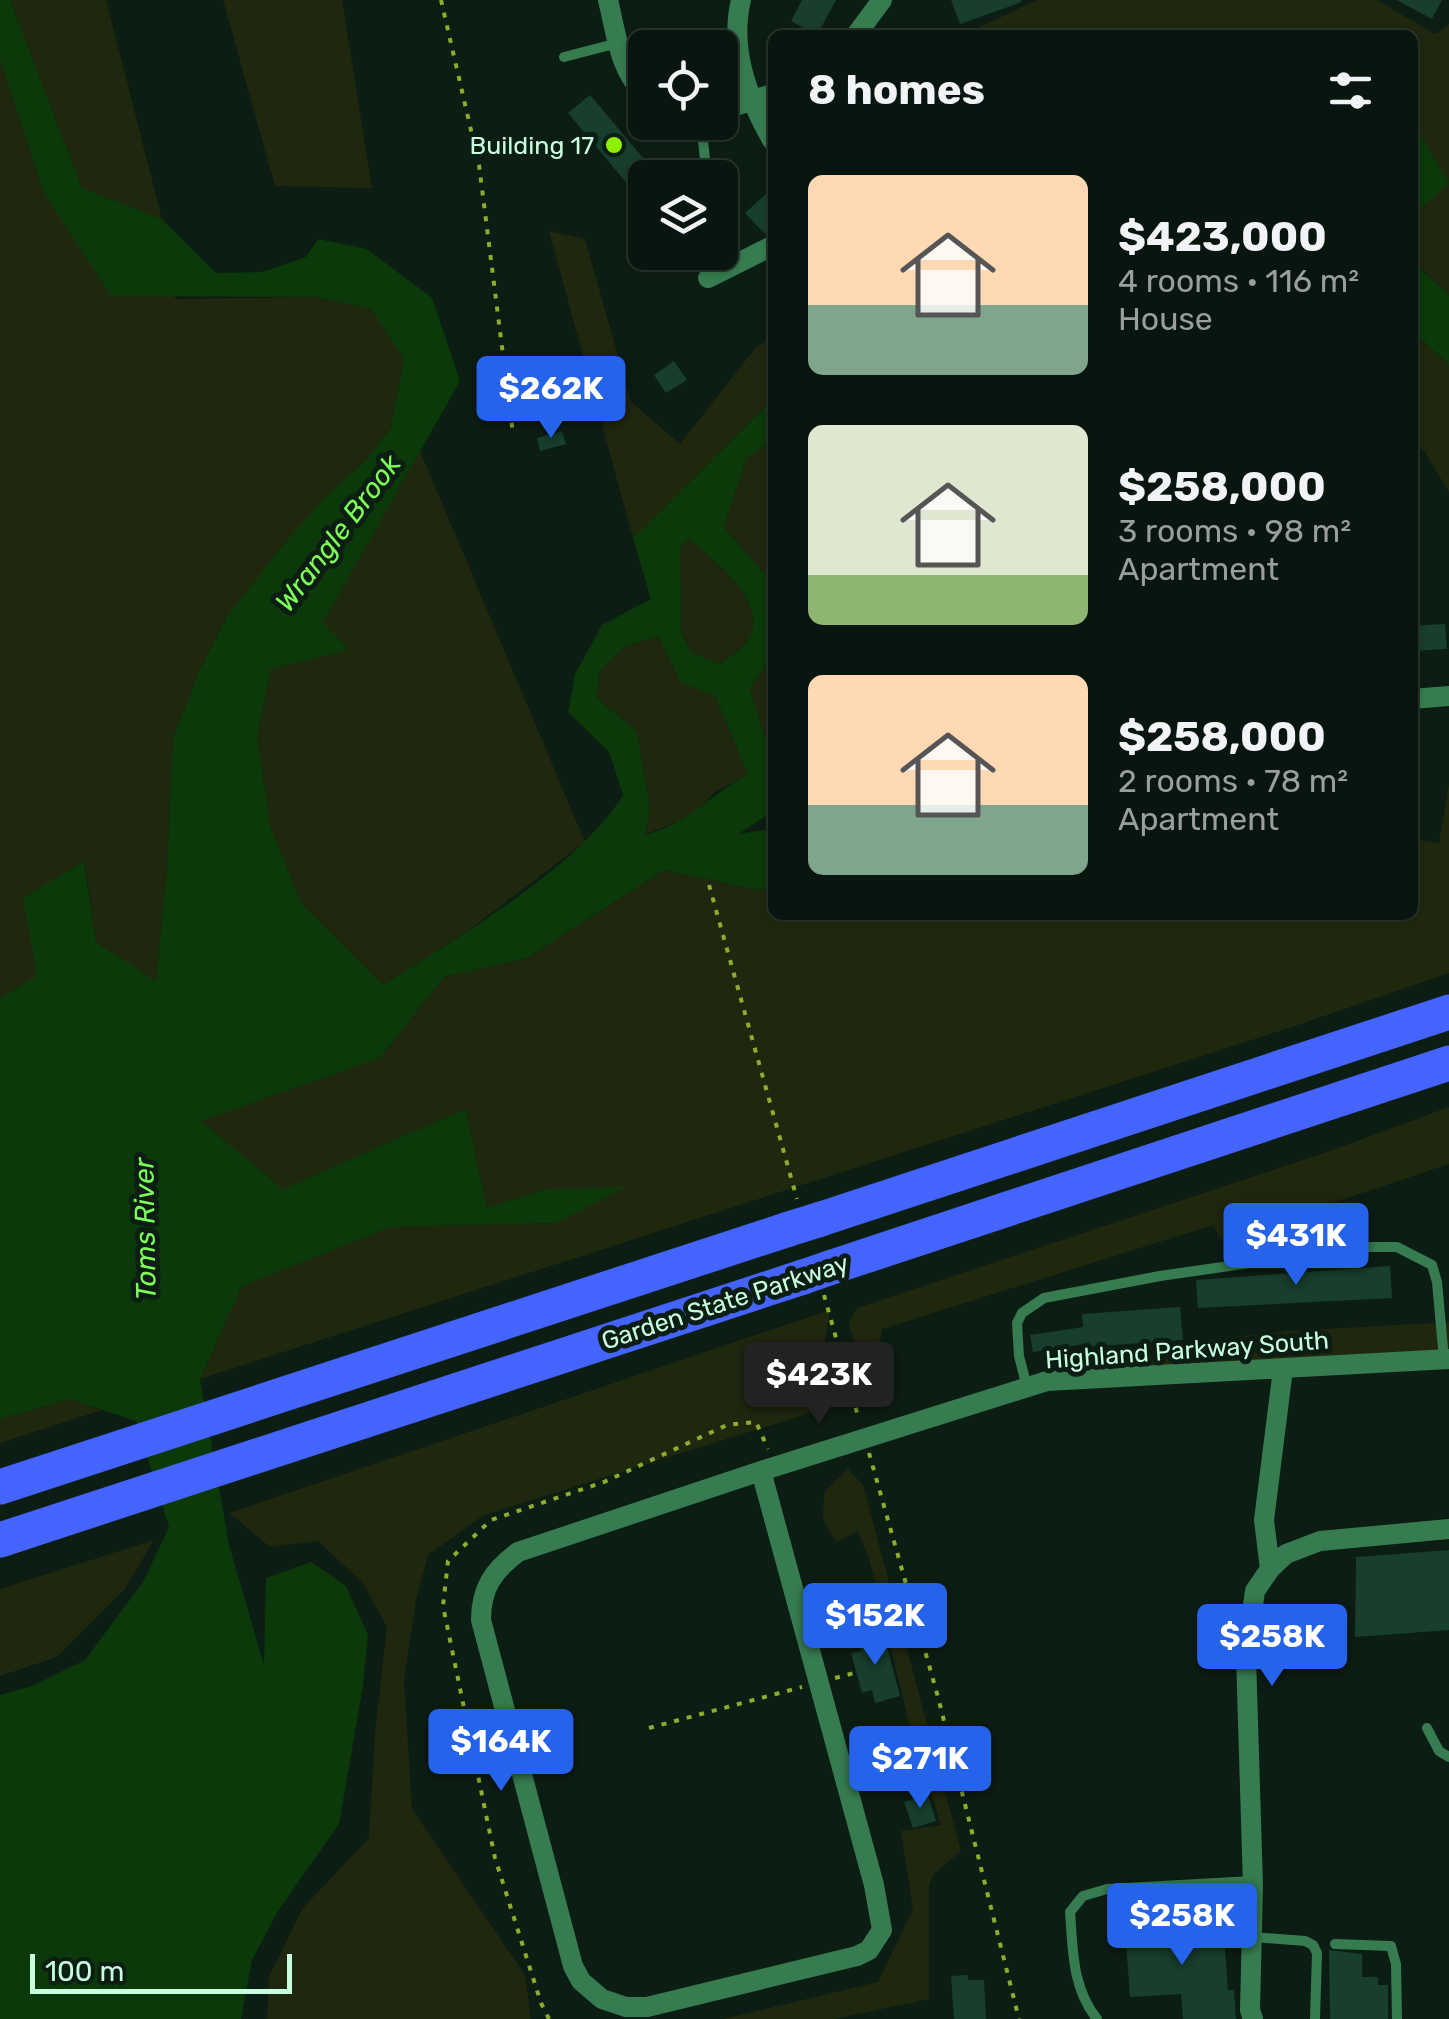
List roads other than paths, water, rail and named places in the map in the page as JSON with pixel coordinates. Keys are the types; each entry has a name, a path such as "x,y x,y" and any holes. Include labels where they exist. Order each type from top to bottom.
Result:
{"highway":[{"name":"Garden State Parkway","path":"0,1487 1449,1012"},
{"name":"Garden State Parkway","path":"0,1540 1449,1063"},
{"path":"1359,1094 1402,1094 1449,1080"}],"street":[{"path":"608,0 628,72"},
{"path":"738,106 763,98 737,49 741,0"},
{"path":"860,30 882,0"},
{"path":"708,278 768,248"},
{"path":"1418,698 1449,696"},
{"name":"Highland Parkway South","path":"769,1469 882,1930 869,1950 857,1956 647,2007 626,2007 602,1999 582,1981 573,1966 480,1620 484,1592 492,1574 518,1552 769,1469 864,1438 1027,1388 1084,1377 1446,1359"},
{"path":"1270,1570 1264,1520 1284,1369"},
{"path":"1253,2019 1246,1634 1256,1591 1286,1554 1320,1541 1449,1529"}],"lane":[{"path":"564,57 619,42"},
{"path":"1027,1388 1017,1323 1022,1313 1044,1298 1160,1276 1362,1248 1397,1247 1432,1264 1446,1359"},
{"path":"1427,1728 1439,1751 1449,1757"},
{"path":"1098,2019 1086,2005 1076,1978 1070,1912 1083,1896 1107,1890 1253,1881"},
{"path":"1252,1937 1313,1945 1317,1953 1315,2019"},
{"path":"1335,1944 1391,1946 1396,1964 1397,2019"}],"water":[{"path":"0,0 10,0 82,188 162,219 216,273 262,272 306,257 318,239 367,249 432,298 460,381 323,622 349,650 271,669 257,736 270,825 301,903 383,985 547,875 603,822 623,795 609,752 568,712 575,674 602,625 651,599 633,538 768,404 768,443 746,459 724,527 768,578 768,661 750,689 768,738 768,815 738,834 768,830 768,888 757,890 664,870 527,958 444,977 380,1058 201,1121 283,1189 465,1109 487,1208 543,1190 626,1187 556,1223 391,1227 242,1286 200,1379 229,1545 264,1665 266,1578 311,1562 346,1586 368,1635 339,1824 278,1911 252,1960 241,2019 0,2019 0,1695 32,1686 85,1660 143,1582 169,1527 136,1421 69,1399 0,1419 0,999 37,975 23,898 84,861 96,942 156,981 167,869 173,738 198,673 228,615 324,498 365,461 391,427 404,359 371,309 317,297 111,296 44,193 0,59","holes":["689,539 725,571 747,599 753,628 741,649 720,664 691,652 681,632 680,547","658,636 681,683 715,696 748,774 687,816 645,835 650,808 637,732 597,698 599,672 625,646"]},
{"path":"1418,130 1449,183 1418,210"},
{"path":"1418,267 1449,295 1449,365 1418,337"}],"place":[{"name":"Building 17","path":"614,145"}],"water label":[{"name":"Wrangle Brook","path":"338,533"},
{"name":"Toms River","path":"145,1229"}]}
